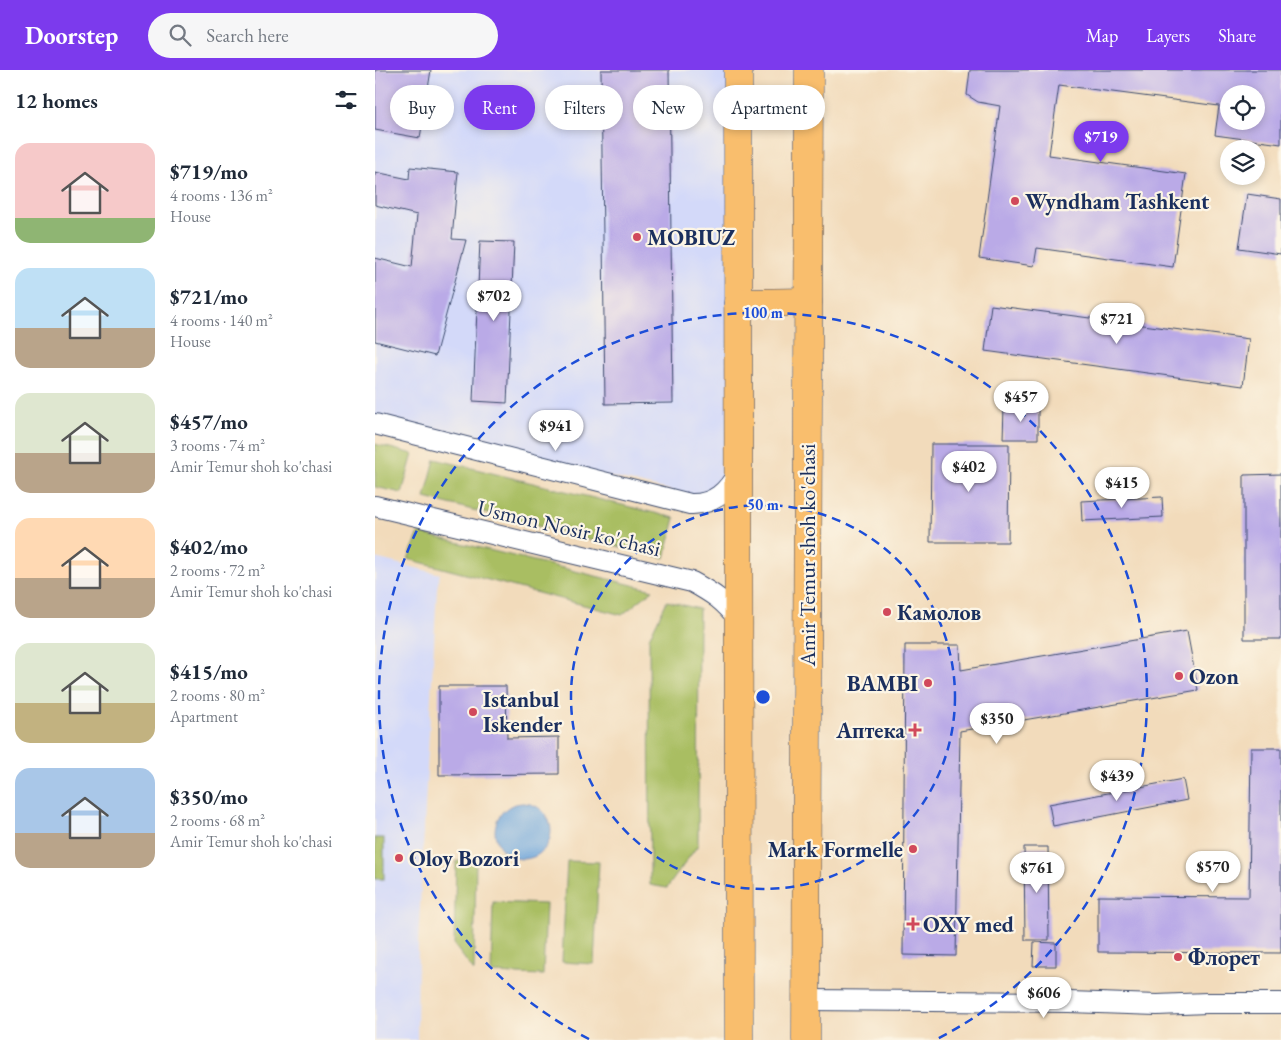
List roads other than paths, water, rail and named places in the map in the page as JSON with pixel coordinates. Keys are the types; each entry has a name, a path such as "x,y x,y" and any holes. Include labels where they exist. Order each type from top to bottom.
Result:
{"main road":[{"path":"738,70 739,1040"},
{"name":"Amir Temur shoh ko'chasi","path":"806,1040 809,70"},
{"path":"738,303 808,302"}],"street":[{"path":"375,424 690,504 699,505 714,500 731,485 738,472"},
{"name":"Usmon Nosir ko'chasi","path":"375,506 692,582 713,594 727,605 739,620"},
{"path":"806,1000 1069,1002 1157,1005 1281,1003"}],"water":[{"path":"523,803 534,805 543,811 549,820 551,831 549,842 543,851 534,857 523,859 512,857 503,851 497,842 495,831 497,820 503,811 512,805"}],"place":[{"name":"Wyndham Tashkent","path":"1015,201"},
{"name":"MOBIUZ","path":"637,237"},
{"name":"Камолов","path":"887,612"},
{"name":"Ozon","path":"1179,676"},
{"name":"BAMBI","path":"928,683"},
{"name":"Istanbul Iskender","path":"473,712"},
{"name":"Аптека","path":"915,730"},
{"name":"Mark Formelle","path":"913,849"},
{"name":"Oloy Bozori","path":"399,858"},
{"name":"OXY med","path":"913,924"},
{"name":"Флорет","path":"1178,957"}]}
